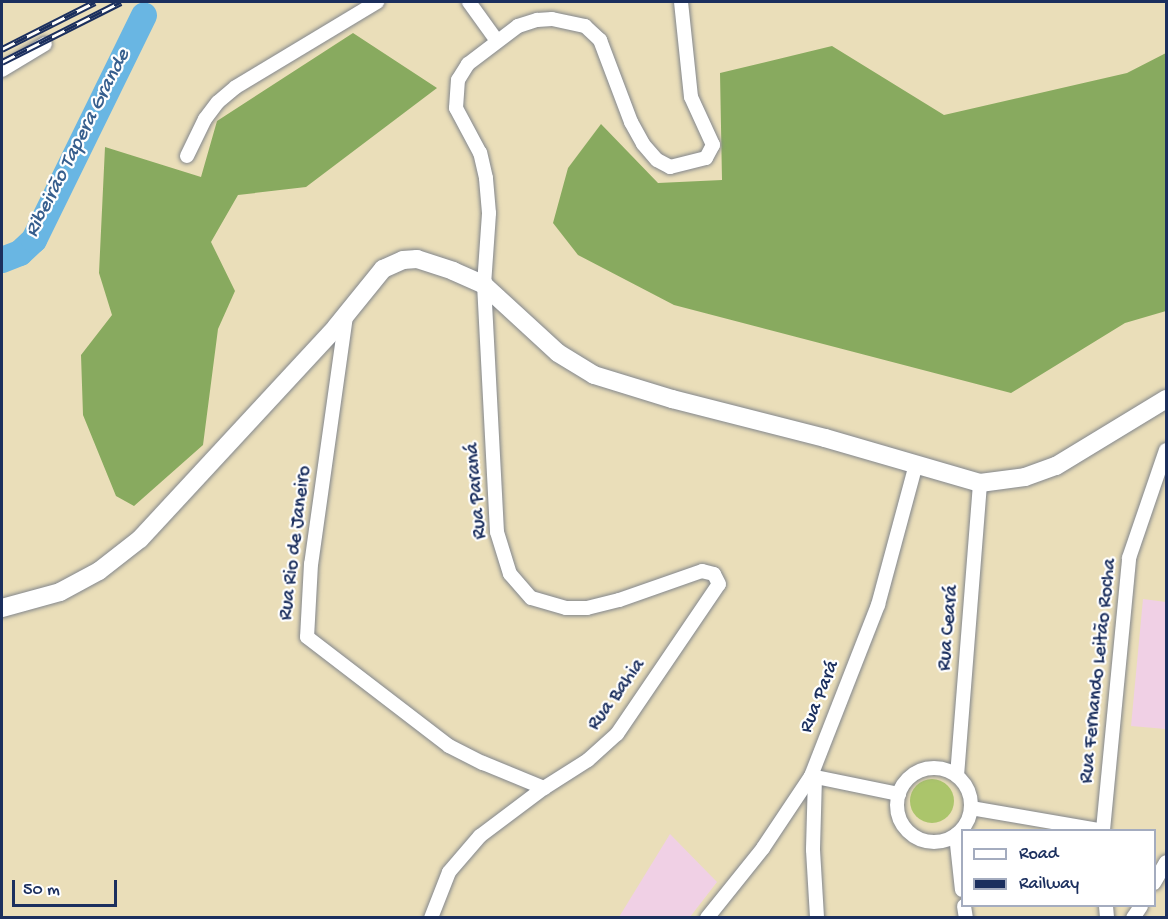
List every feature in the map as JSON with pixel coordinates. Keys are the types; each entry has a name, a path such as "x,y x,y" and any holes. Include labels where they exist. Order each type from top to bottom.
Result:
{"main road":[{"path":"2,608 60,592 99,571 140,539 346,315 384,269 403,260 417,259 453,271 484,285 558,353 594,375 662,397 980,483 1025,477 1056,466 1167,399"}],"street":[{"path":"187,156 205,119 218,102 236,87 377,2"},
{"path":"470,2 497,40"},
{"path":"484,285 489,213 486,178 480,153 456,108 455,93 458,80 468,64 518,26 544,19 585,27 600,40 632,122 643,144 660,164 670,167 709,156 713,145 691,97 681,2"},
{"path":"2,70 45,44"},
{"name":"Rua Paraná","path":"484,285 497,532 510,574 531,597 566,608 598,605 683,575 709,572 717,577 719,584 704,607"},
{"name":"Rua Rio de Janeiro","path":"346,315 311,564 307,636 449,746 483,763 544,788"},
{"name":"Rua Fernando Leitão Rocha","path":"1103,829 1129,558 1167,450"},
{"name":"Rua Pará","path":"707,918 763,848 813,777 878,605 916,464"},
{"name":"Rua Ceará","path":"957,776 980,483"},
{"name":"Rua Bahia","path":"431,918 440,890 463,852 500,818 588,760 616,734 704,607"},
{"path":"961,830 944,841 931,842 918,839 907,831 900,820 897,807 899,794 913,775 935,768 957,776 970,796 971,808 962,829"},
{"path":"817,918 813,850 813,777 899,794"},
{"path":"971,808 1087,829"},
{"path":"956,835 961,874"},
{"path":"1156,881 1167,862"}],"shaded area":[{"path":"1143,599 1166,602 1166,729 1131,726"},
{"path":"670,834 717,882 690,917 619,917"}],"green space":[{"path":"353,33 437,88 306,187 238,195 211,242 235,291 218,329 203,445 134,506 116,496 83,415 81,355 112,315 99,273 105,147 201,177 217,121"},
{"path":"832,46 944,115 1127,73 1166,53 1166,311 1125,323 1011,393 674,305 578,255 553,223 568,168 601,124 658,183 722,180 720,73"},
{"path":"932,779 941,780 948,785 953,792 953,810 948,817 941,822 932,823 923,822 916,817 911,810 910,801 911,792 916,785 923,780"}],"waterway":[{"name":"Ribeirão Tapera Grande","path":"2,260 20,253 34,240 144,15"}],"railway":[{"path":"2,49 95,2"},
{"path":"2,62 121,2"}]}
